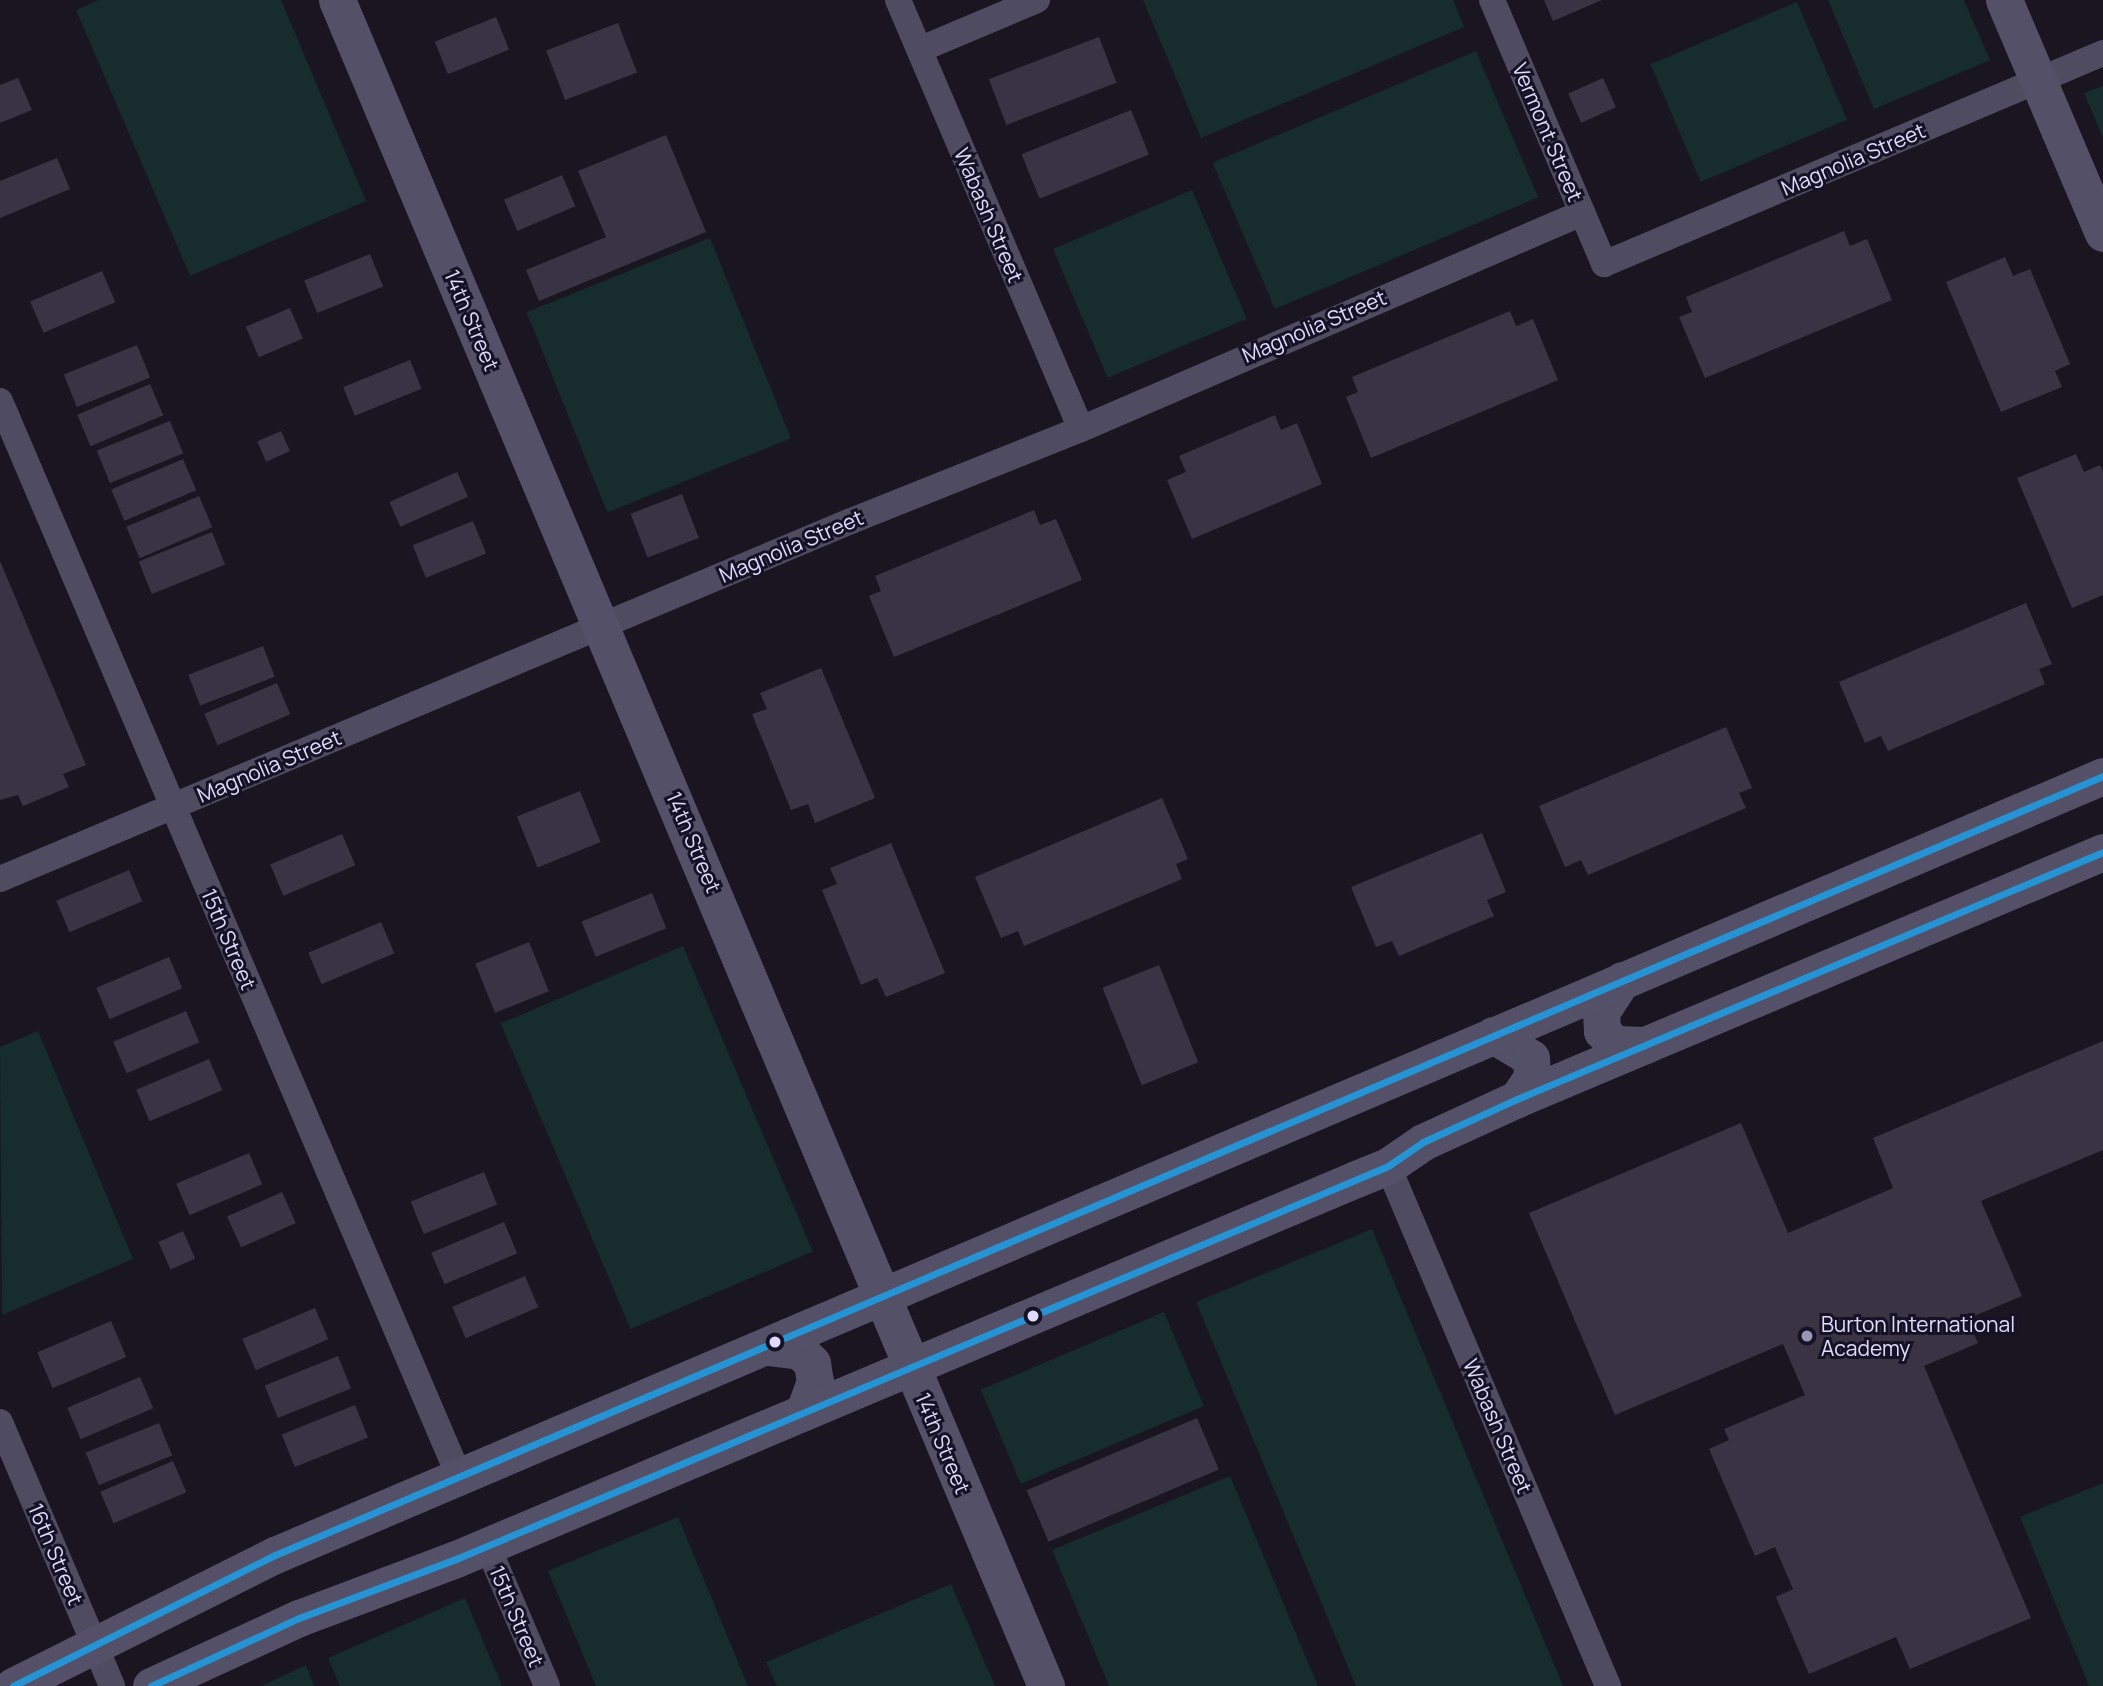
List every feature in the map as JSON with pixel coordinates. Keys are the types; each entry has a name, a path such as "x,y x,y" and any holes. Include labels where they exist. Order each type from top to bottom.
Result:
{"main road":[{"name":"14th Street","path":"337,0 1046,1686"},
{"path":"2004,0 2103,233"},
{"path":"13,1686 275,1555 768,1348 881,1296 2103,776"},
{"path":"151,1686 299,1618 487,1545 1388,1166 1423,1142 1517,1099 2103,852"},
{"path":"1622,980 1601,1012 1602,1031 1615,1044 1646,1045"},
{"path":"1493,1035 1531,1058 1532,1077 1517,1099"},
{"path":"768,1348 800,1351 812,1363 815,1381 804,1412"}],"street":[{"name":"Wabash Street","path":"898,0 1081,429"},
{"path":"920,49 1037,0"},
{"name":"Vermont Street","path":"1492,0 1604,264"},
{"name":"Magnolia Street","path":"1604,264 2103,53"},
{"name":"Magnolia Street","path":"0,879 602,626 1081,429 1582,212"},
{"name":"15th Street","path":"0,401 459,1476"},
{"name":"Wabash Street","path":"1388,1166 1608,1686"},
{"name":"16th Street","path":"0,1422 112,1686"},
{"name":"15th Street","path":"487,1545 547,1686"}],"green space":[{"path":"99,0 281,0 366,201 190,276 76,10"},
{"path":"1143,0 1453,0 1464,27 1201,138"},
{"path":"1828,0 1964,0 1990,60 1874,109"},
{"path":"1797,2 1847,120 1701,182 1651,64"},
{"path":"1476,51 1538,197 1275,309 1213,163"},
{"path":"2103,86 2103,138 2084,93"},
{"path":"1192,190 1247,319 1108,378 1053,249"},
{"path":"710,238 791,438 607,512 526,312"},
{"path":"683,946 813,1252 630,1329 501,1023"},
{"path":"38,1031 133,1259 2,1315 0,1047"},
{"path":"1372,1229 1563,1686 1356,1686 1196,1302"},
{"path":"1164,1312 1204,1406 1021,1484 981,1390"},
{"path":"1230,1476 1318,1686 1109,1686 1052,1550"},
{"path":"2103,1483 2103,1686 2089,1686 2020,1517"},
{"path":"678,1517 748,1686 596,1686 548,1571"},
{"path":"951,1584 995,1686 777,1686 766,1662"},
{"path":"465,1598 502,1686 340,1686 328,1658"},
{"path":"306,1665 314,1686 262,1686"}],"building":[{"path":"1544,0 1602,0 1553,21"},
{"path":"496,17 509,49 448,74 435,42"},
{"path":"618,23 637,72 565,100 546,51"},
{"path":"1099,37 1117,83 1006,125 989,79"},
{"path":"18,78 32,110 0,123 0,85"},
{"path":"1603,78 1616,107 1581,123 1568,93"},
{"path":"1131,110 1149,155 1040,199 1022,154"},
{"path":"666,135 706,232 539,301 526,270 606,237 578,171"},
{"path":"57,158 70,189 0,218 0,181"},
{"path":"562,175 575,206 517,231 504,200"},
{"path":"1844,231 1850,246 1867,239 1892,300 1705,378 1679,317 1692,312 1686,297"},
{"path":"370,254 383,286 317,313 304,281"},
{"path":"2005,257 2013,276 2030,269 2070,364 2055,371 2062,387 2001,412 1946,282"},
{"path":"102,271 115,302 43,333 30,301"},
{"path":"290,308 303,338 259,357 246,327"},
{"path":"1510,311 1516,326 1533,319 1558,380 1371,458 1346,397 1358,392 1352,377"},
{"path":"137,345 150,377 77,407 64,375"},
{"path":"410,360 422,389 355,416 343,387"},
{"path":"150,384 163,415 91,446 77,415"},
{"path":"1275,415 1281,430 1297,423 1322,484 1192,539 1167,480 1186,472 1179,456"},
{"path":"170,421 183,453 110,483 97,451"},
{"path":"281,431 290,451 266,462 257,442"},
{"path":"2076,454 2084,472 2100,465 2103,472 2103,595 2072,608 2017,478"},
{"path":"183,459 196,490 124,521 111,489"},
{"path":"457,472 468,497 400,527 389,502"},
{"path":"682,494 699,538 647,558 631,514"},
{"path":"199,496 212,527 140,558 126,527"},
{"path":"1034,510 1040,525 1056,519 1082,580 894,657 869,596 881,591 875,576"},
{"path":"473,521 486,553 426,578 413,545"},
{"path":"212,532 225,564 152,594 139,562"},
{"path":"0,561 86,765 63,774 69,787 23,806 18,795 0,800"},
{"path":"2026,603 2052,664 2039,669 2045,684 1888,751 1881,736 1865,743 1839,682"},
{"path":"263,646 275,677 200,705 188,675"},
{"path":"821,668 875,798 815,823 808,804 791,810 752,714 767,709 760,693"},
{"path":"277,683 290,714 218,745 204,714"},
{"path":"1726,727 1752,788 1739,793 1746,808 1588,875 1581,860 1565,867 1539,806"},
{"path":"580,791 601,842 538,867 517,816"},
{"path":"1162,798 1188,859 1176,864 1182,879 1024,946 1018,931 1001,938 975,877"},
{"path":"1482,833 1506,892 1487,900 1494,916 1399,956 1392,941 1376,947 1351,887"},
{"path":"342,834 355,865 283,896 270,864"},
{"path":"891,843 945,973 886,997 877,978 861,985 822,890 837,884 830,868"},
{"path":"129,870 142,901 70,932 56,901"},
{"path":"652,893 666,928 596,957 582,921"},
{"path":"381,922 394,953 322,984 308,953"},
{"path":"529,942 549,991 495,1013 475,964"},
{"path":"169,957 182,988 110,1019 96,988"},
{"path":"1159,965 1198,1062 1142,1085 1102,988"},
{"path":"186,1011 199,1042 127,1073 113,1042"},
{"name":"Burton International Academy","path":"2103,1041 2103,1150 1981,1201 2022,1296 1967,1319 1978,1343 1924,1366 2031,1618 1910,1669 1896,1637 1809,1674 1776,1597 1793,1589 1775,1547 1755,1556 1709,1449 1729,1440 1724,1429 1805,1395 1783,1344 1615,1415 1529,1213 1741,1123 1788,1233 1893,1188 1873,1138"},
{"path":"209,1059 222,1090 150,1121 136,1090"},
{"path":"249,1153 262,1184 190,1215 176,1184"},
{"path":"484,1172 497,1204 424,1234 411,1202"},
{"path":"282,1192 296,1223 241,1247 227,1216"},
{"path":"504,1222 517,1253 445,1284 431,1253"},
{"path":"183,1231 195,1258 171,1269 158,1242"},
{"path":"525,1276 538,1307 466,1338 452,1307"},
{"path":"315,1308 328,1339 256,1370 242,1339"},
{"path":"111,1321 126,1357 53,1388 37,1352"},
{"path":"338,1356 351,1388 278,1418 265,1386"},
{"path":"140,1377 153,1408 81,1439 67,1408"},
{"path":"355,1405 368,1437 295,1467 282,1435"},
{"path":"1197,1418 1219,1470 1049,1542 1027,1490"},
{"path":"159,1423 172,1455 99,1485 86,1453"},
{"path":"173,1461 186,1492 114,1523 100,1492"}],"transit line":[{"path":"13,1686 275,1555 2103,776"},
{"path":"151,1686 299,1618 456,1559 1388,1166 1423,1142 1517,1099 2103,852"}],"place":[{"name":"Burton International Academy","path":"1807,1336"}]}
